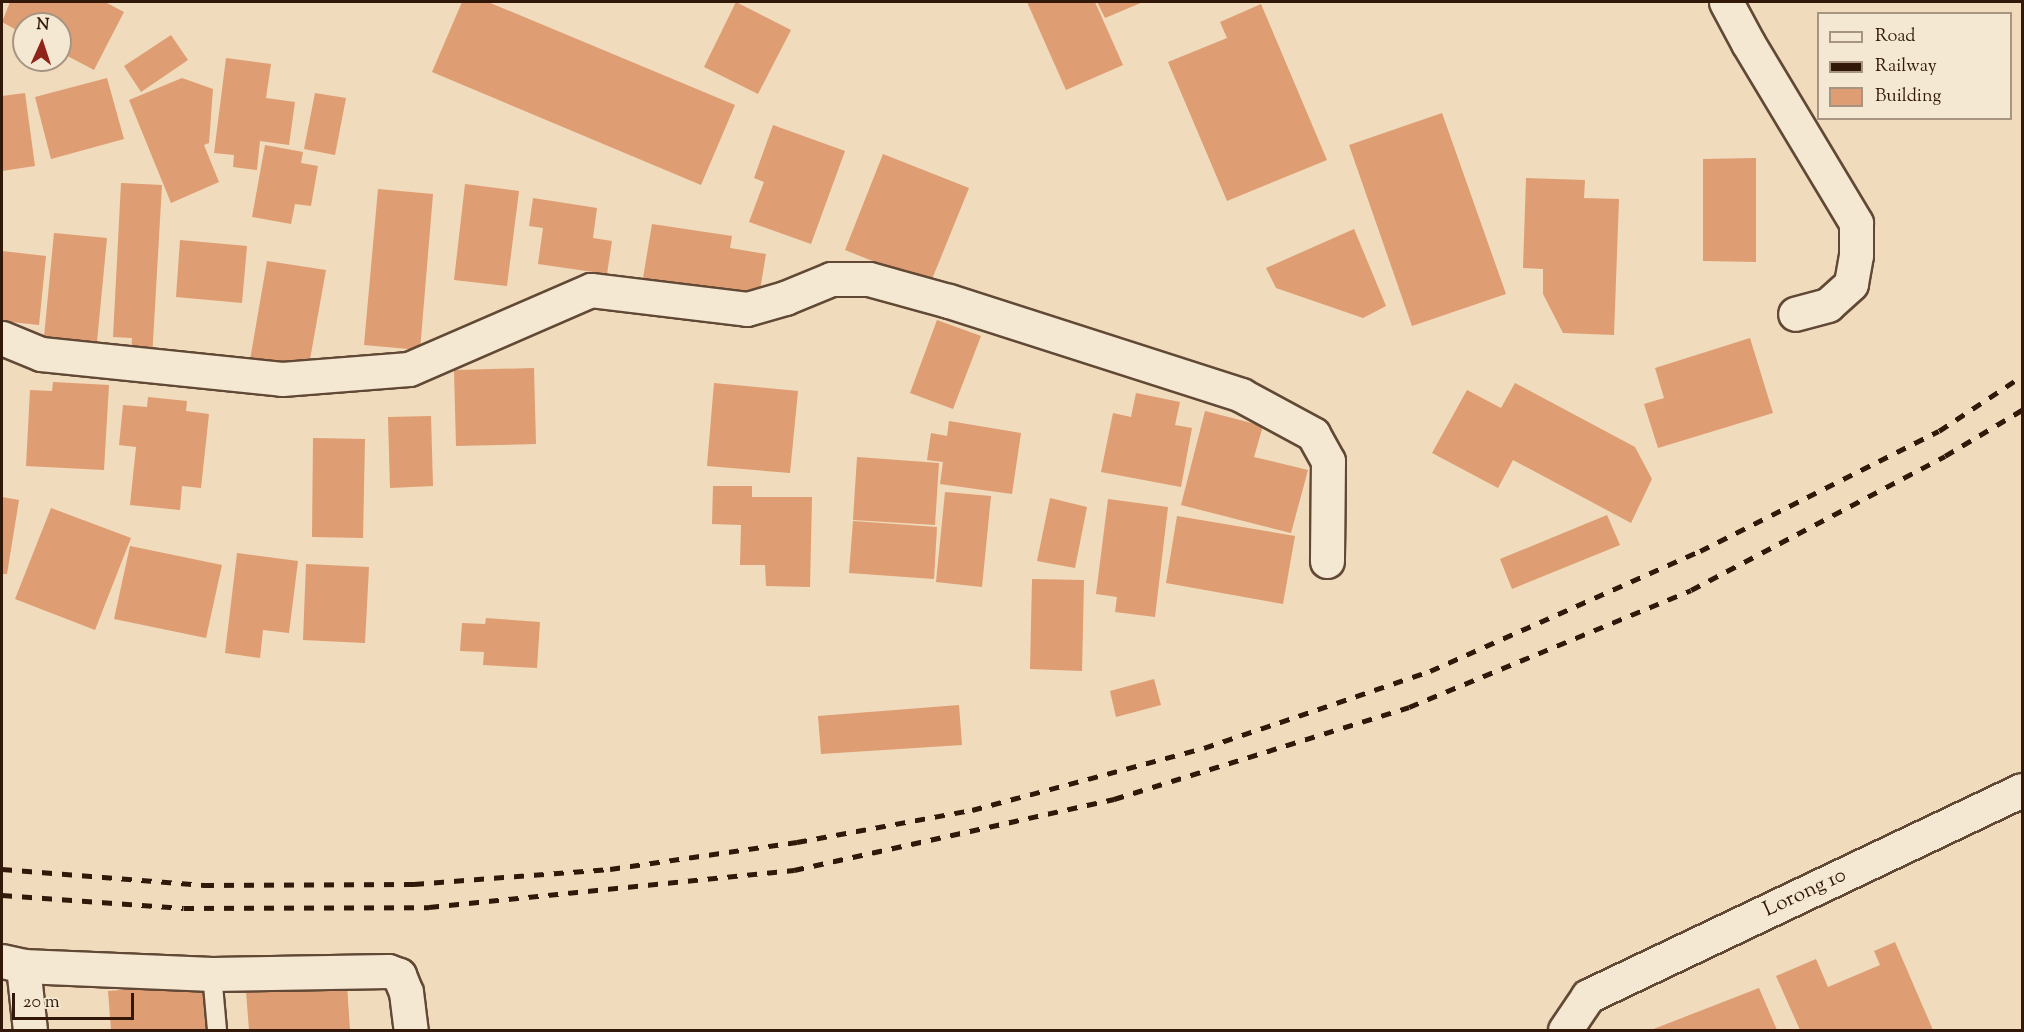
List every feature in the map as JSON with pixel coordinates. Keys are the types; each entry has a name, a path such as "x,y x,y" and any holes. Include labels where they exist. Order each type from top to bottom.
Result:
{"street":[{"path":"1726,2 1748,43 1856,223 1856,255 1851,284 1828,305 1795,314"},
{"path":"2,338 41,354 282,379 409,369 591,290 747,309 785,298 831,279 869,279 949,301 1241,395 1314,435 1328,461 1327,561"},
{"name":"Lorong 10","path":"1565,1030 1588,996 2022,790"},
{"path":"30,1030 12,964 212,974 388,971 399,975 406,992 411,1030"}],"lane":[{"path":"212,974 217,1030"}],"building":[{"path":"10,2 105,2 124,12 94,70 72,58 72,12 12,12 12,27 2,22"},
{"path":"462,2 488,2 735,105 701,185 432,72"},
{"path":"736,2 791,30 758,94 704,67"},
{"path":"1027,2 1095,2 1123,65 1066,90"},
{"path":"1097,2 1143,2 1105,18"},
{"path":"1261,4 1327,160 1227,201 1168,62 1227,38 1220,22"},
{"path":"171,35 188,60 141,92 124,66"},
{"path":"226,58 271,64 266,98 295,102 289,145 260,141 257,170 233,167 234,155 214,153"},
{"path":"107,78 124,139 51,159 35,97"},
{"path":"182,78 213,89 209,143 204,145 219,182 171,203 129,100"},
{"path":"25,93 35,166 2,171 2,96"},
{"path":"315,93 346,98 335,155 304,149"},
{"path":"1442,113 1506,294 1412,326 1349,145"},
{"path":"773,125 845,151 811,244 749,222 764,182 754,178"},
{"path":"265,145 303,152 301,163 318,166 311,206 295,204 291,224 252,217"},
{"path":"883,154 969,188 930,284 845,250"},
{"path":"1756,158 1756,262 1703,261 1703,159"},
{"path":"1526,178 1585,180 1584,198 1619,199 1614,335 1563,333 1543,294 1543,269 1523,268"},
{"path":"121,183 162,185 152,359 131,357 132,338 113,337"},
{"path":"465,184 519,191 507,286 454,280"},
{"path":"378,189 433,194 420,350 364,345"},
{"path":"533,198 597,208 593,238 612,241 607,274 538,264 543,228 529,226"},
{"path":"652,224 732,236 730,248 766,254 758,302 642,284"},
{"path":"1354,229 1386,306 1363,318 1276,288 1266,268"},
{"path":"54,233 107,238 97,342 44,337"},
{"path":"180,240 247,246 242,303 176,297"},
{"path":"2,251 46,256 39,325 2,321"},
{"path":"267,261 326,270 307,376 249,366"},
{"path":"937,320 981,336 953,409 910,393"},
{"path":"1750,338 1773,413 1658,448 1644,404 1664,398 1655,368"},
{"path":"534,368 536,444 456,446 454,370"},
{"path":"53,382 109,385 104,470 26,466 30,390 52,391"},
{"path":"714,383 798,391 790,473 707,466"},
{"path":"1515,383 1635,447 1652,479 1631,523 1513,460 1498,488 1432,453 1467,390 1501,408"},
{"path":"1136,393 1180,402 1175,425 1192,428 1181,487 1101,472 1113,413 1131,417"},
{"path":"148,397 187,401 186,411 209,414 201,488 182,486 180,510 130,505 136,447 119,445 123,405 147,407"},
{"path":"1205,411 1263,426 1254,457 1308,470 1291,533 1181,505"},
{"path":"431,416 433,486 390,488 388,417"},
{"path":"949,421 1021,433 1012,494 940,484 943,462 927,460 931,433 947,436"},
{"path":"313,438 365,439 363,538 312,537"},
{"path":"857,457 939,463 935,525 853,520"},
{"path":"713,486 752,486 752,497 812,497 810,587 766,586 765,565 740,565 741,525 712,524"},
{"path":"945,492 991,496 982,587 936,582"},
{"path":"2,497 19,500 7,574 2,574"},
{"path":"1050,498 1087,507 1075,568 1037,561"},
{"path":"1108,499 1168,507 1155,617 1115,612 1117,597 1096,594"},
{"path":"51,508 131,538 95,630 15,599"},
{"path":"1607,515 1620,545 1512,589 1500,559"},
{"path":"1177,516 1295,536 1283,604 1166,583"},
{"path":"853,521 937,527 934,579 849,573"},
{"path":"130,546 222,565 206,638 114,619"},
{"path":"237,553 298,561 289,633 263,630 260,658 225,653"},
{"path":"306,564 369,567 365,643 303,640"},
{"path":"1032,579 1084,580 1082,671 1030,669"},
{"path":"486,618 540,622 537,668 483,665 484,652 460,651 462,623 485,624"},
{"path":"1154,679 1161,705 1116,717 1110,691"},
{"path":"959,705 962,745 821,754 818,716"},
{"path":"1895,942 1933,1030 1800,1030 1776,976 1816,959 1828,987 1880,965 1874,951"},
{"path":"205,983 209,1030 111,1030 108,991"},
{"path":"347,985 350,1030 249,1030 246,991"},
{"path":"1759,988 1777,1030 1651,1030"}],"railway":[{"path":"2,869 204,885 414,884 610,869 797,842 972,810 1204,748 1430,671 1700,551 1939,431 2022,376"},
{"path":"2,895 184,908 429,907 794,870 1114,799 1409,707 1691,590 1945,456 2022,410"}]}
